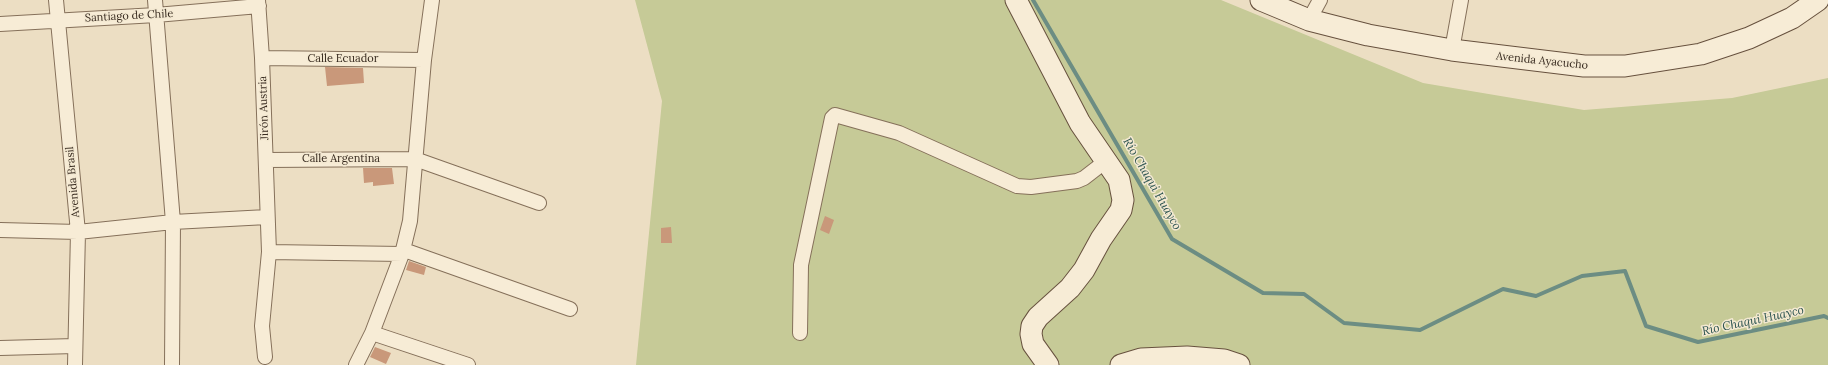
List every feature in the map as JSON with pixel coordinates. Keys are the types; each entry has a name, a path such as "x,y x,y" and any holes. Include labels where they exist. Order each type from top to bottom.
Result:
{"street":[{"name":"Avenida Brasil","path":"56,0 78,232 74,365"},
{"path":"155,0 173,222 172,365"},
{"path":"356,365 372,333 403,252 410,221 424,60 432,0"},
{"path":"1016,0 1080,123 1118,180 1122,189 1123,200 1121,210 1101,239 1084,270 1070,288 1038,317 1032,326 1031,334 1033,344 1048,365"},
{"name":"Avenida Ayacucho","path":"1261,0 1309,20 1368,35 1452,50 1584,66 1625,66 1701,54 1749,38 1792,18 1818,0"},
{"path":"1309,20 1320,0"},
{"path":"1452,50 1461,0"},
{"name":"Santiago de Chile","path":"0,24 156,15 259,3"},
{"name":"Jirón Austria","path":"259,3 269,252 262,326 265,357"},
{"name":"Calle Ecuador","path":"262,58 424,60"},
{"path":"800,333 801,265 832,118 835,115 899,133 1017,186 1031,187 1070,184 1084,178 1106,161"},
{"name":"Calle Argentina","path":"266,160 415,159 539,203"},
{"path":"0,230 78,232 173,222 267,217"},
{"path":"269,252 403,252 570,309"},
{"path":"372,333 468,365"},
{"path":"0,348 75,346"},
{"path":"1121,365 1187,357 1224,360 1239,365"}],"green space":[{"path":"635,0 1221,0 1423,83 1584,110 1732,98 1828,78 1828,365 636,365 662,101"}],"building":[{"path":"325,67 363,68 364,83 327,86"},
{"path":"363,168 392,168 394,184 373,186 373,182 364,183"},
{"path":"825,216 834,220 829,234 820,230"},
{"path":"671,227 672,243 661,243 661,228"},
{"path":"409,261 426,267 424,275 406,270"},
{"path":"375,347 391,353 386,364 370,357"}],"waterway":[{"name":"Río Chaqui Huayco","path":"1033,0 1172,239 1263,293 1304,294 1344,323 1420,330 1503,289 1536,296 1582,276 1625,271 1646,326 1698,342 1824,316 1828,318"}]}
